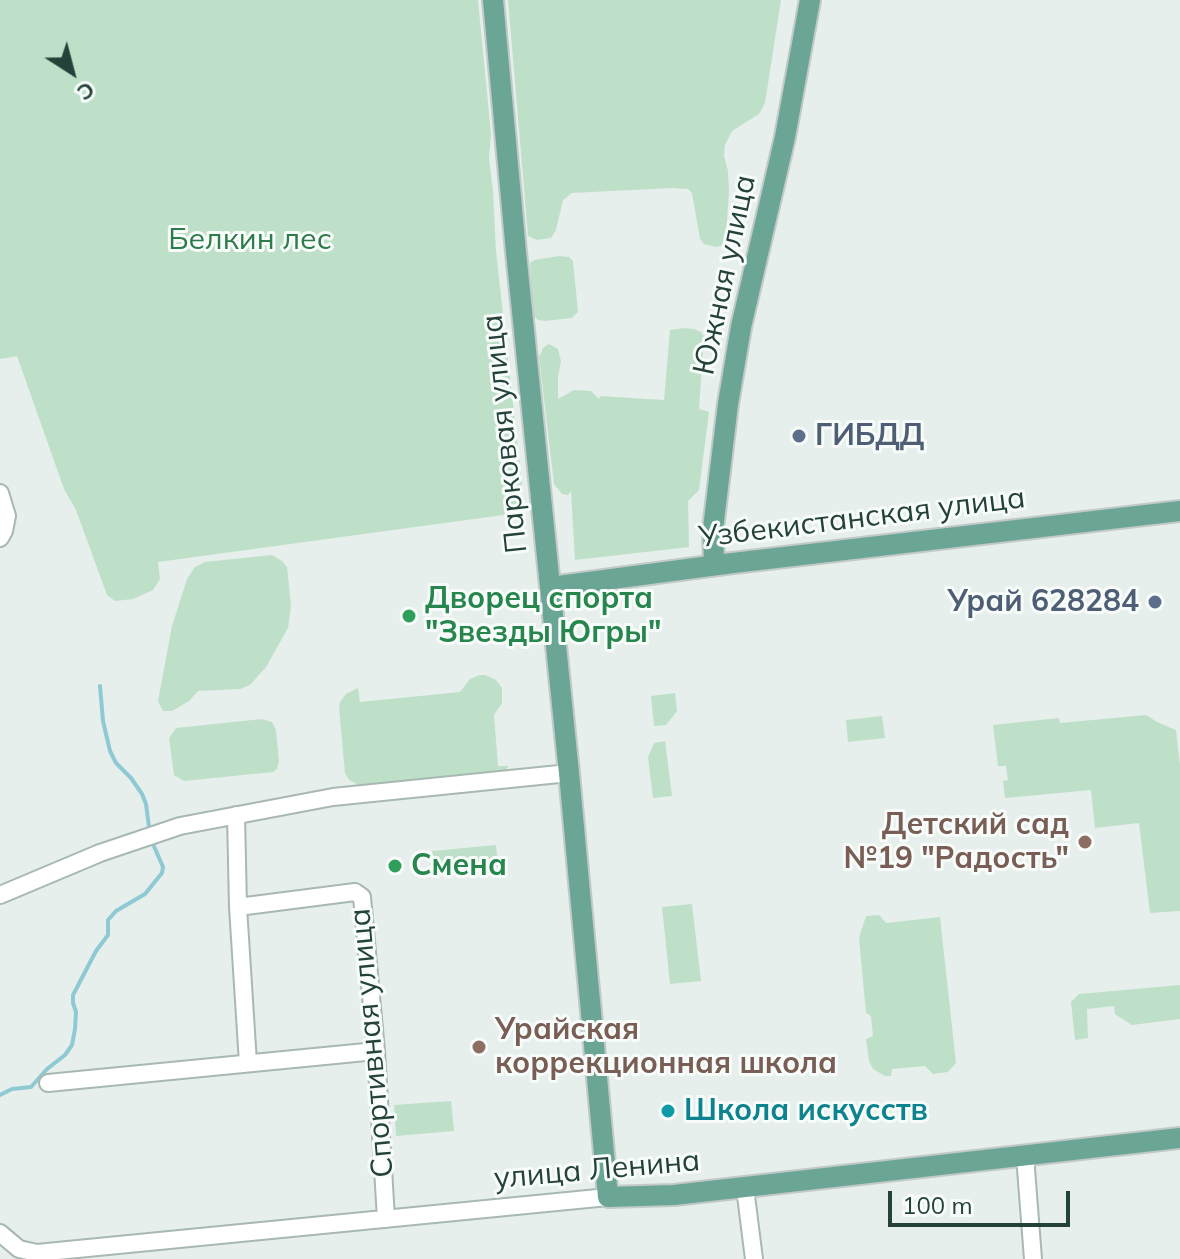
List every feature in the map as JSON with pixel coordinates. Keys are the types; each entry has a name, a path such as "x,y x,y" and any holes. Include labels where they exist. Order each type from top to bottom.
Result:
{"main road":[{"name":"Парковая улица","path":"493,0 608,1197"},
{"name":"Южная улица","path":"714,565 713,529 741,327 785,137 810,0"},
{"name":"Узбекистанская улица","path":"551,587 1180,511"},
{"name":"улица Ленина","path":"608,1197 745,1188 1180,1138"}],"street":[{"path":"0,493 7,516 0,538"},
{"path":"3,888 180,826 343,795 569,773"},
{"path":"236,815 238,907 248,1063"},
{"name":"Спортивная улица","path":"238,907 355,892 362,897 376,1051 386,1219"},
{"path":"48,1083 376,1051"},
{"path":"1025,1156 1033,1259"},
{"path":"745,1188 754,1259"},
{"name":"улица Ленина","path":"16,1254 608,1197"},
{"path":"0,1233 16,1254"}],"green space":[{"name":"Белкин лес","path":"0,0 478,0 491,134 489,158 496,251 522,484 517,497 518,513 158,562 160,579 153,590 133,599 115,601 107,595 76,510 64,489 17,356 0,359"},
{"path":"508,0 781,0 765,103 759,114 732,131 725,145 729,190 723,245 704,244 700,239 692,193 688,189 672,188 572,193 563,200 551,238 537,240 528,236"},
{"path":"559,256 569,257 573,261 578,312 572,318 538,320 533,315 530,263"},
{"path":"694,329 704,336 699,409 709,412 699,490 688,501 689,547 575,560 571,491 568,495 562,494 554,484 539,357 543,348 549,344 558,349 561,361 558,399 574,390 591,391 599,399 600,396 664,400 670,330"},
{"path":"272,555 287,567 291,606 288,628 266,667 250,685 240,689 198,691 189,701 172,711 163,711 158,701 172,626 187,579 195,567 205,562"},
{"path":"480,675 496,680 502,688 502,703 494,715 498,766 508,766 506,771 361,786 349,780 345,773 339,708 346,694 358,688 360,702 460,692 470,679"},
{"path":"675,693 677,711 666,725 654,726 651,696"},
{"path":"1146,715 1176,730 1180,765 1180,911 1150,913 1139,823 1095,828 1091,790 1005,798 1003,781 1008,780 1006,766 998,766 993,725 1059,718 1060,723"},
{"path":"882,716 885,738 848,742 846,720"},
{"path":"262,719 272,722 276,730 279,761 273,772 184,781 174,775 169,738 176,728"},
{"path":"665,741 672,796 653,798 648,757 654,743"},
{"path":"496,845 498,867 434,873 432,851"},
{"path":"692,904 701,981 670,984 662,907"},
{"path":"879,915 886,923 940,917 956,1063 948,1072 933,1074 925,1066 892,1069 891,1076 885,1076 873,1069 869,1061 866,1039 873,1036 871,1016 866,1013 859,938 866,916"},
{"path":"1180,985 1180,1019 1132,1025 1115,1014 1114,1006 1087,1009 1088,1038 1075,1040 1071,1002 1079,994"},
{"path":"451,1101 454,1131 396,1136 394,1105"}],"waterway":[{"path":"100,686 110,751 142,794 149,827"},
{"path":"0,1095 12,1089 31,1087 72,1045 76,1012 73,995 108,935 108,920 116,911 145,894 162,873 163,867 153,844"}],"place":[{"name":"ГИБДД","path":"799,436"},
{"name":"Урай 628284","path":"1155,602"},
{"name":"Дворец спорта \"Звезды Югры\"","path":"409,616"},
{"name":"Детский сад №19 \"Радость\"","path":"1085,842"},
{"name":"Смена","path":"395,866"},
{"name":"Урайская коррекционная школа","path":"479,1047"},
{"name":"Школа искусств","path":"668,1111"}]}
